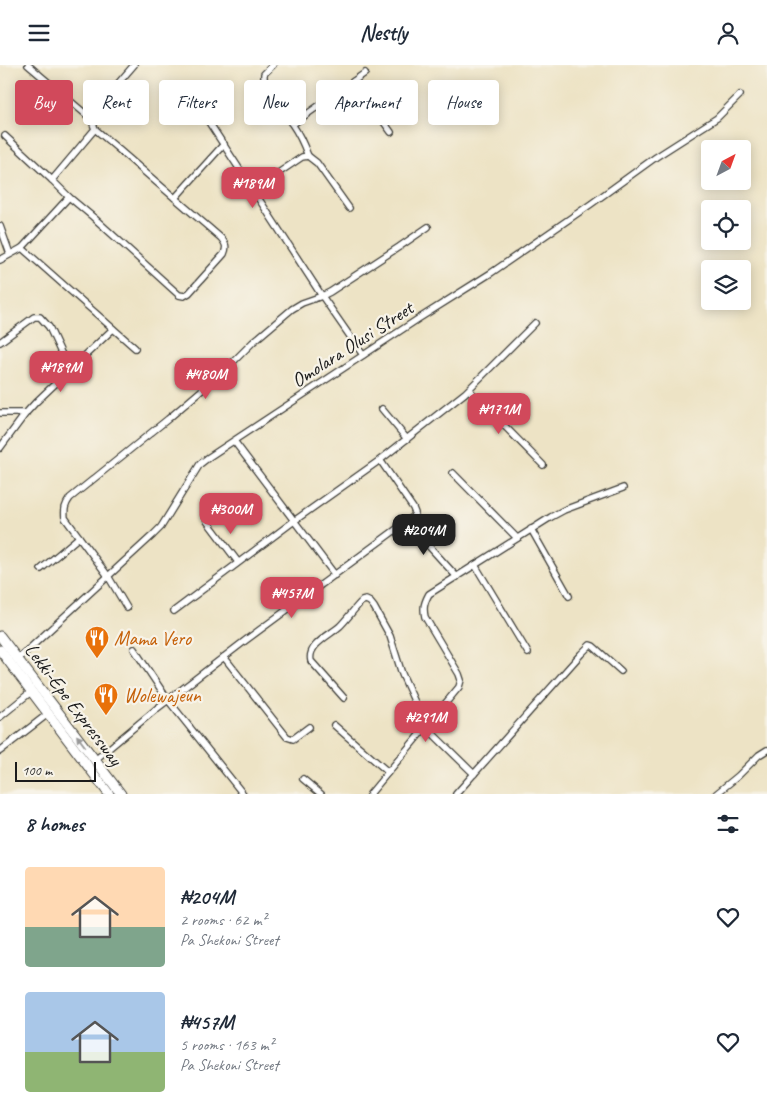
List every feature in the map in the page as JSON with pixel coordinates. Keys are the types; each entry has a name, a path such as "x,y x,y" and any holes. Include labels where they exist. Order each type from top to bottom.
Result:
{"highway":[{"name":"Lekki-Epe Expressway","path":"0,636 121,794"},
{"name":"Lekki-Epe Expressway","path":"1,653 32,691 109,794"}],"street":[{"path":"28,65 83,112"},
{"path":"264,80 264,75 273,65"},
{"path":"119,80 131,66"},
{"path":"355,80 365,73"},
{"name":"Omolara Olusi Street","path":"18,659 161,527 200,465 363,355 491,273 656,157 717,118 740,95"},
{"path":"5,136 69,197 179,295 184,296 195,287 224,254 226,249 225,243 95,129 94,125"},
{"path":"211,125 322,296 363,355"},
{"path":"293,125 308,156 317,163 349,208"},
{"path":"386,125 391,132"},
{"path":"52,180 95,129"},
{"path":"175,198 224,144"},
{"path":"253,190 302,157 308,156"},
{"path":"0,260 22,248 69,197"},
{"path":"0,226 10,254"},
{"path":"127,608 108,576 65,518 65,504 175,413 292,309 330,292 428,227"},
{"path":"22,248 135,348"},
{"path":"0,342 34,317 40,317 49,327 69,370"},
{"path":"174,611 294,521 380,460 469,390 535,323"},
{"path":"0,449 36,402 113,329"},
{"path":"469,390 544,465"},
{"path":"382,409 407,439"},
{"path":"0,413 26,413"},
{"path":"234,441 335,575"},
{"path":"94,760 224,657 414,517 413,508 380,460"},
{"path":"454,473 517,538"},
{"path":"370,794 458,687 461,680 460,674 425,617 424,603 429,594 564,510 623,488"},
{"path":"208,521 238,563"},
{"path":"407,522 456,577"},
{"path":"531,529 569,597"},
{"path":"41,569 79,537"},
{"path":"475,565 528,653"},
{"path":"344,698 311,661 311,653 316,645 341,625 362,601 366,600 374,607 390,636 402,674 426,727 474,774"},
{"path":"456,794 590,645 621,671"},
{"path":"134,649 168,700 243,794"},
{"path":"224,657 287,737 293,739 309,727"},
{"path":"0,717 32,691"},
{"path":"0,751 48,713"},
{"path":"334,725 388,772"},
{"path":"716,794 767,750"},
{"path":"303,779 321,794"}],"place":[{"name":"Mama Vero","path":"97,659"},
{"name":"Wolewajeun","path":"106,716"}]}
